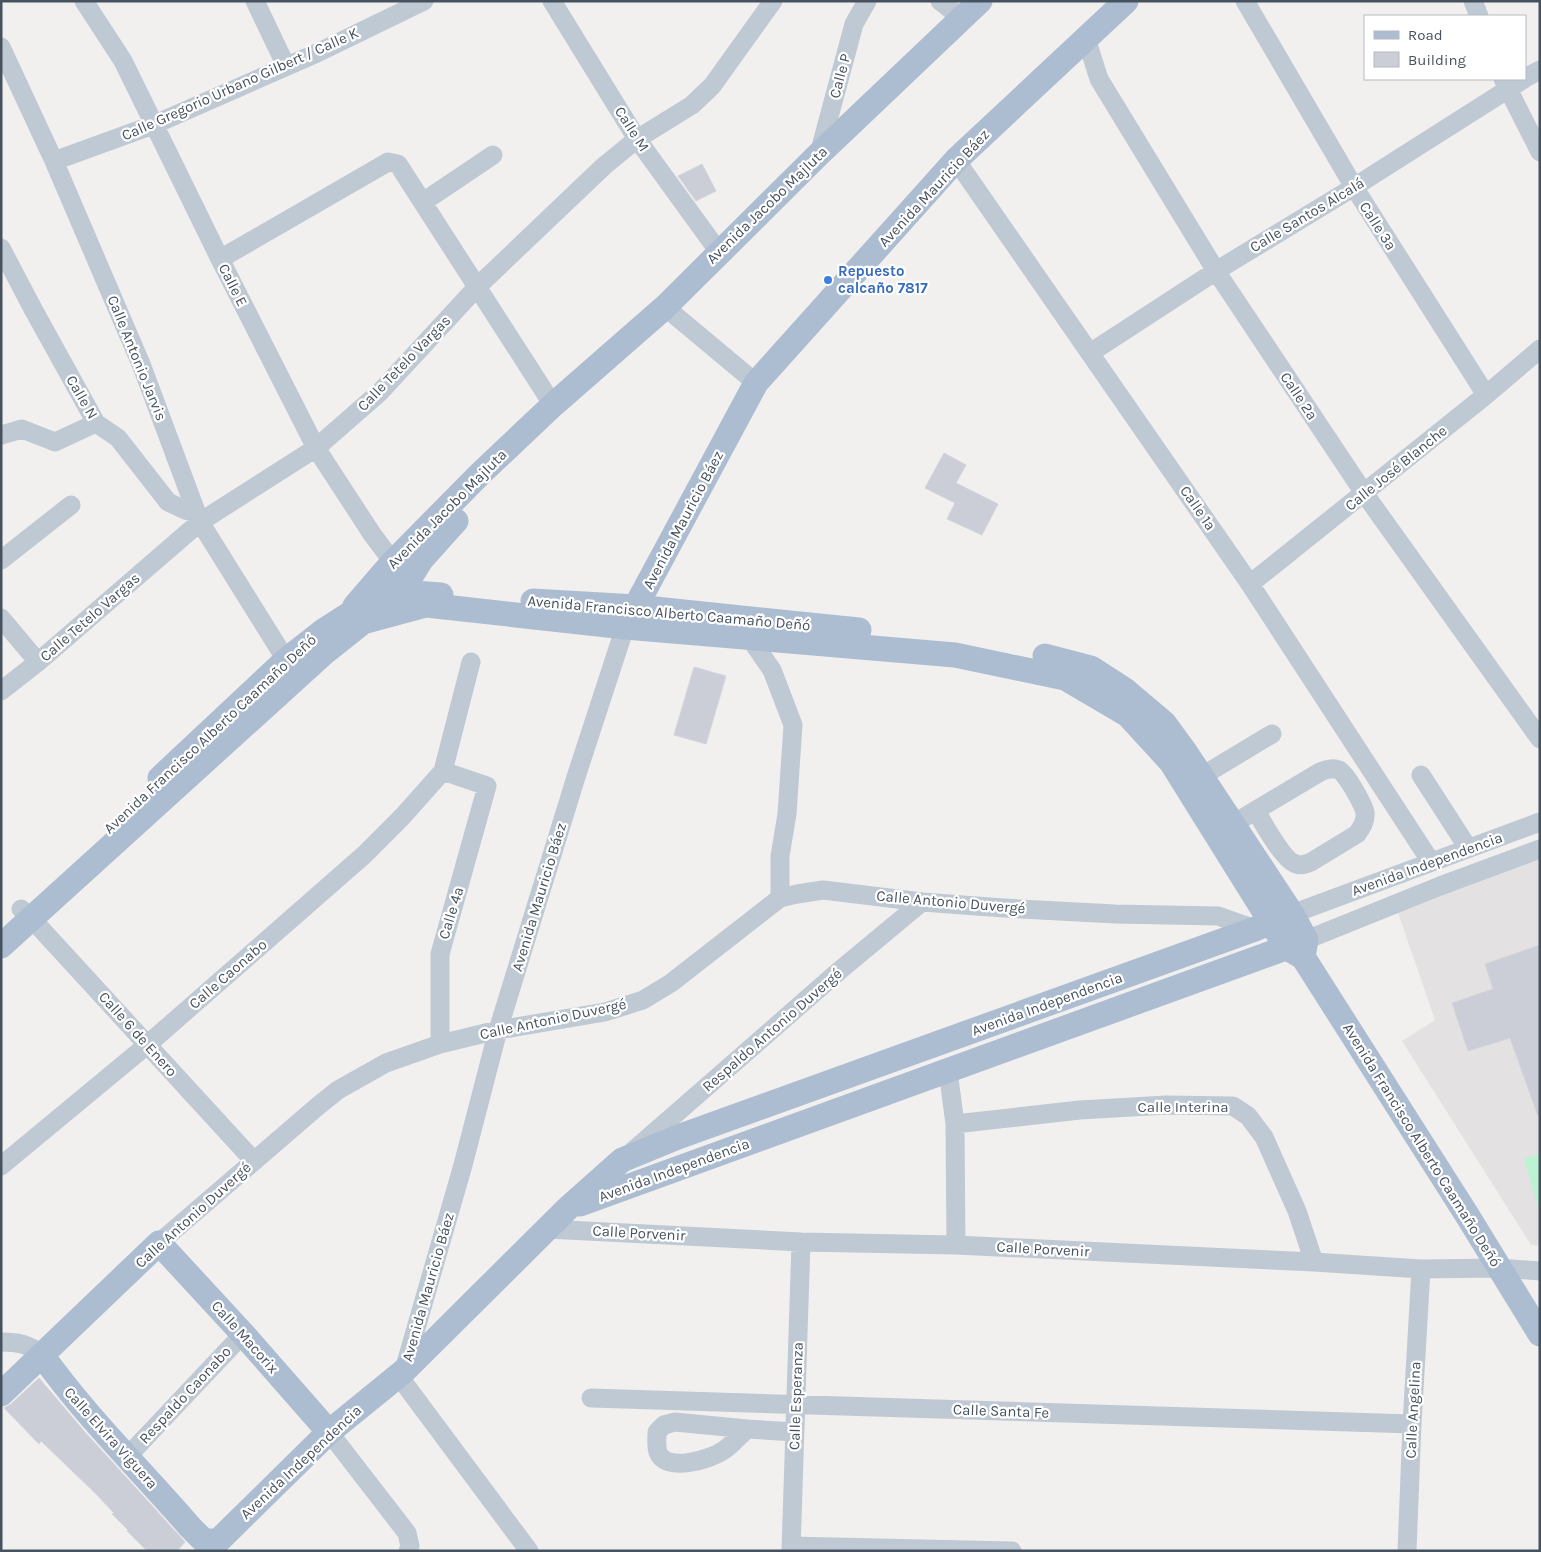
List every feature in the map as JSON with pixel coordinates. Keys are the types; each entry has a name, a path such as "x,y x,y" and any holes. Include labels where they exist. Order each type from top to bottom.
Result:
{"main road":[{"name":"Avenida Jacobo Majluta","path":"346,616 393,562 481,473 665,306 819,154 980,1"},
{"name":"Avenida Mauricio Báez","path":"630,617 756,383 956,160 1126,1"},
{"name":"Avenida Jacobo Majluta","path":"401,592 421,560 496,479 553,406"},
{"name":"Avenida Francisco Alberto Caamaño Deñó","path":"1,946 26,913 286,660 322,631 373,599 401,592 630,617 749,637 955,656 1065,678 1128,715 1172,762 1273,922 1299,948 1540,1334"},
{"name":"Avenida Francisco Alberto Caamaño Deñó","path":"1,927 26,913 324,653 363,622 426,605 944,638 1046,656 1091,668 1125,690 1164,723 1202,776 1233,824 1273,922"},
{"name":"Avenida Independencia","path":"218,1548 329,1432 401,1373 568,1208 622,1160 678,1137 1273,922"},
{"name":"Avenida Independencia","path":"568,1208 948,1071 1299,948"},
{"name":"Calle Macorix","path":"159,1243 243,1334 329,1432"},
{"name":"Calle Antonio Duvergé","path":"1,1394 159,1243"},
{"name":"Calle Elvira Viguera","path":"42,1356 60,1381 202,1540 218,1548"}],"street":[{"name":"Calle E","path":"84,1 123,61 153,125 316,448 372,534 393,562"},
{"path":"255,1 286,66"},
{"name":"Calle Gregorio Urbano Gilbert / Calle K","path":"54,161 153,125 317,53 424,1"},
{"name":"Calle M","path":"552,1 637,139 719,252"},
{"name":"Calle Tetelo Vargas","path":"1,691 38,662 199,518 316,448 380,392 478,286 604,166 637,139 692,105 712,86 773,1"},
{"name":"Calle P","path":"819,154 854,24 867,1"},
{"path":"940,1 962,19"},
{"name":"Calle 3ª","path":"1246,1 1354,187 1486,395"},
{"path":"1473,1 1479,15"},
{"name":"Calle 2ª","path":"1086,38 1099,79 1216,271 1364,493 1540,739"},
{"name":"Calle Antonio Jarvis","path":"1,47 54,161 141,364 199,518 286,660"},
{"name":"Calle Santos Alcalá","path":"1526,78 1540,70"},
{"name":"Calle Santos Alcalá","path":"1090,352 1216,271 1354,187 1505,84 1520,80"},
{"path":"1505,84 1540,152"},
{"path":"423,202 493,155"},
{"name":"Calle 1ª","path":"956,160 1250,584 1431,862"},
{"path":"220,259 388,162 398,164 478,286 553,406"},
{"name":"Calle N","path":"1,248 96,423 118,438 168,502 199,518"},
{"path":"665,306 756,383"},
{"name":"Calle José Blanche","path":"1250,584 1540,350"},
{"path":"1,434 22,429 55,442 96,423"},
{"path":"1,560 71,505"},
{"name":"Avenida Mauricio Báez","path":"401,1373 463,1165 498,1030 576,777 630,617"},
{"path":"1,618 38,662"},
{"path":"749,637 772,670 793,725 788,814 780,856 780,898"},
{"path":"443,771 471,662"},
{"path":"1202,776 1272,734"},
{"path":"1233,824 1320,772 1334,768 1343,773 1361,802 1365,813 1365,820 1357,834 1311,862 1304,865 1296,865 1288,859 1256,812"},
{"name":"Calle 4ª","path":"440,1044 440,954 487,786 443,771"},
{"name":"Calle Caonabo","path":"1,1166 148,1045 364,855 402,817 443,771"},
{"path":"1421,775 1468,848"},
{"name":"Avenida Independencia","path":"1273,922 1540,822"},
{"name":"Avenida Independencia","path":"1299,948 1440,886 1540,849"},
{"name":"Calle Antonio Duvergé","path":"159,1243 338,1090 386,1063 440,1044 498,1030 605,1012 642,1000 671,983 744,928 780,898 823,890 922,902 1115,914 1218,916 1273,922"},
{"name":"Respaldo Antonio Duvergé","path":"622,1160 839,971 922,902"},
{"name":"Calle 6 de Enero","path":"26,913 254,1162"},
{"path":"948,1071 955,1124 956,1245"},
{"name":"Calle Interina","path":"955,1124 1080,1110 1166,1105 1233,1106 1248,1116 1264,1136 1297,1210 1314,1262"},
{"name":"Calle Porvenir","path":"547,1229 801,1242 956,1245 1421,1269 1499,1268 1540,1270"},
{"name":"Calle Esperanza","path":"791,1548 801,1242"},
{"name":"Calle Angelina","path":"1407,1551 1421,1269"},
{"name":"Respaldo Caonabo","path":"127,1457 243,1334"},
{"name":"Calle Elvira Viguera","path":"1,1342 22,1343 33,1348 42,1356"},
{"path":"401,1373 529,1551"},
{"name":"Calle Santa Fe","path":"591,1398 1412,1424"},
{"path":"747,1430 795,1432"},
{"path":"329,1432 407,1533 410,1546 408,1551"},
{"path":"791,1548 1012,1551"}],"shaded area":[{"path":"1540,857 1540,1246 1531,1245 1402,1041 1435,1020 1397,910"}],"green space":[{"path":"1540,1154 1540,1213 1524,1159"}],"building":[{"path":"702,164 716,191 696,201 678,176"},
{"path":"944,453 966,465 956,483 998,504 982,535 947,519 955,503 925,488"},
{"path":"694,667 726,676 706,744 674,735"},
{"path":"1540,945 1540,1116 1538,1116 1510,1038 1468,1051 1452,1003 1493,989 1485,964"},
{"path":"39,1378 84,1431 185,1542 177,1551 147,1551 127,1531 112,1514 114,1513 95,1493 41,1441 39,1444 4,1408 11,1404"}],"place":[{"name":"Repuesto calcaño 7817","path":"828,280"}]}
